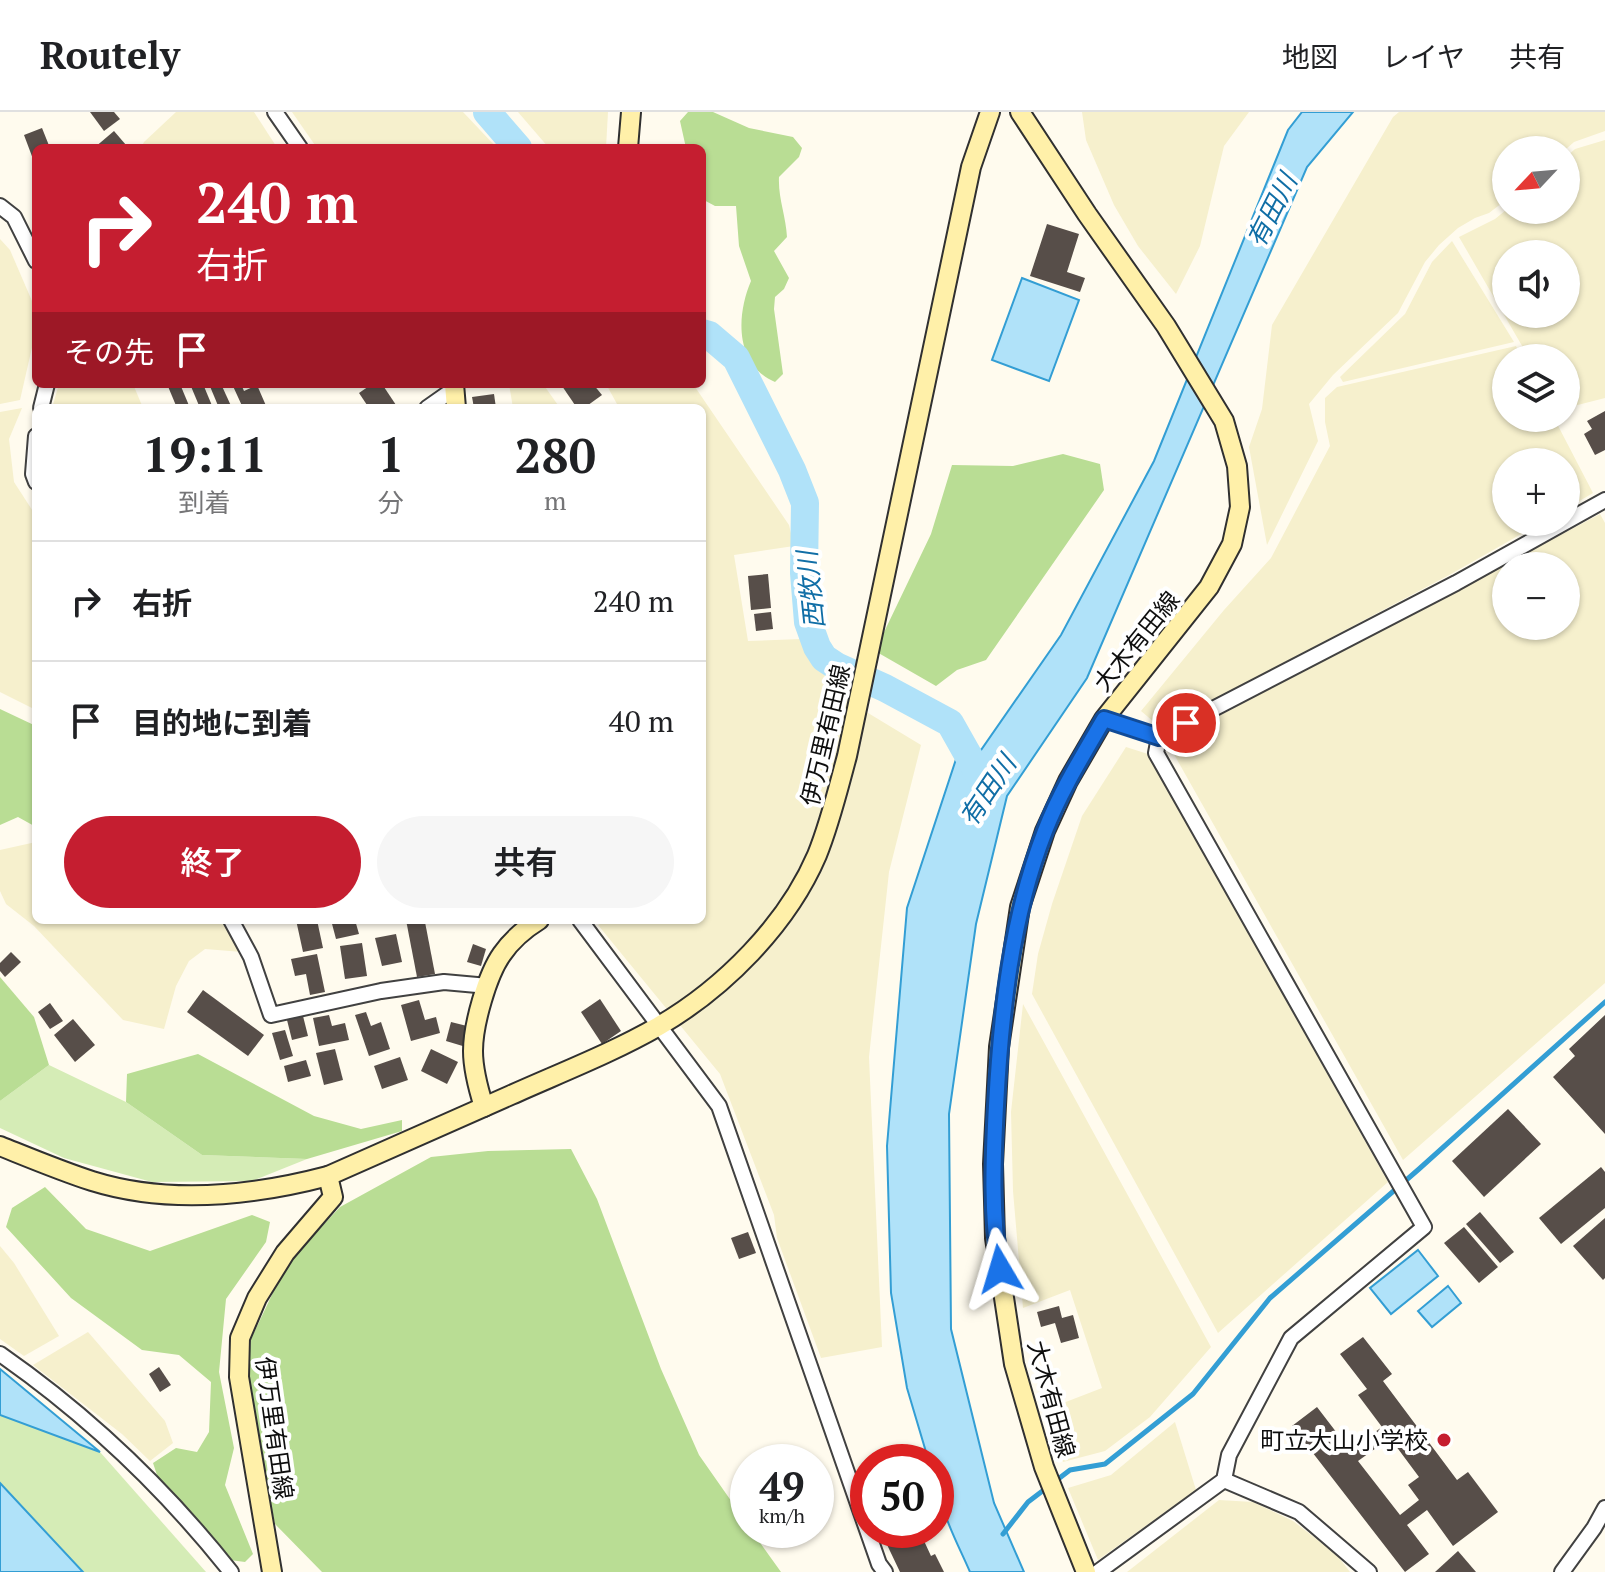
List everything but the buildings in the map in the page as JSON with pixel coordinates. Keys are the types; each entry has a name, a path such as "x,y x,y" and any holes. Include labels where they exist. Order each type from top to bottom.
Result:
{"main road":[{"path":"628,144 631,112"},
{"name":"伊万里有田線","path":"0,1146 94,1182 176,1195 215,1196 287,1187 328,1176 660,1025 697,1002 752,951 779,919 817,856 833,810 968,182 990,112"},
{"name":"大木有田線","path":"1020,112 1166,326 1224,421 1237,466 1240,507 1232,544 1209,587 1104,719 1068,781 1045,831 1020,907 999,1047 993,1164 995,1238 1014,1364 1044,1467 1086,1572"},
{"path":"484,1107 475,1079 475,1029 501,954 532,924"},
{"name":"伊万里有田線","path":"272,1572 239,1377 240,1338 257,1298 285,1253 333,1197 328,1176"}],"street":[{"path":"275,112 297,144"},
{"path":"0,206 14,217 32,253"},
{"path":"435,404 455,394"},
{"path":"1104,719 1159,737 1456,583 1605,500"},
{"path":"1098,1572 1224,1480 1229,1455 1291,1338 1424,1227 1156,753 1159,737"},
{"path":"233,924 251,957 271,1015 381,991 444,982 488,986"},
{"path":"583,924 719,1106 879,1564 885,1572"},
{"path":"0,1354 109,1442 184,1518 231,1572"},
{"path":"1224,1480 1299,1512 1369,1572"},
{"path":"1562,1572 1605,1508"}],"shaded area":[{"path":"176,112 254,112 275,144 143,144"},
{"path":"292,112 463,112 493,144 314,144"},
{"path":"518,112 608,112 606,144 546,144"},
{"path":"1082,112 1249,112 1224,146 1200,246 1176,294 1138,246 1114,205 1086,140"},
{"path":"1399,112 1605,112 1605,131 1580,140 1580,136 1492,136 1492,211 1458,228 1439,245 1425,262 1398,313 1333,375 1309,404 1318,441 1267,545 1249,447 1262,409 1272,325 1393,117"},
{"path":"1605,140 1605,398 1580,404 1580,344 1521,344 1512,328 1580,328 1580,240 1492,240 1492,294 1459,237 1492,220 1492,224 1580,224 1580,148"},
{"path":"0,239 10,250 32,301 32,348 20,400 0,404"},
{"path":"1452,241 1492,306 1492,328 1505,328 1514,342 1492,344 1492,347 1343,382 1340,377 1405,314 1432,262"},
{"path":"1492,351 1492,432 1561,432 1570,448 1492,448 1492,536 1518,536 1161,728 1141,711 1271,558 1330,446 1325,422 1325,398 1337,387"},
{"path":"58,388 135,388 141,404 53,404"},
{"path":"510,388 546,388 557,404 512,404"},
{"path":"608,388 696,388 789,525 794,546 734,555 748,641 801,639 840,696 921,745 889,872 869,1057 882,1347 821,1358 777,1238 774,1215 720,1074 598,925 706,924 706,404 617,404"},
{"path":"22,408 9,439 14,482 32,510 32,708 0,692 0,412"},
{"path":"1580,468 1593,493 1580,501"},
{"path":"1600,514 1605,523 1605,983 1403,1160 1171,749 1175,739 1492,571 1492,640 1580,640 1580,552 1528,552 1558,536 1580,536 1580,525"},
{"path":"1126,747 1148,754 1388,1182 1218,1333 1032,994 1038,954 1052,904 1082,816"},
{"path":"32,843 32,924 226,924 242,952 205,949 189,961 176,986 164,1029 123,1020 34,926 6,904 0,891 0,850"},
{"path":"1023,1004 1211,1347 1150,1417 1105,1451 1063,1462 1045,1410 1102,1388 1070,1290 1023,1308 1013,1191 1011,1112"},
{"path":"0,1246 59,1336 24,1356 0,1339"},
{"path":"88,1332 165,1421 173,1443 150,1461 122,1434 33,1365"},
{"path":"1175,1422 1196,1490 1098,1560 1068,1488 1111,1475"},
{"path":"1219,1500 1253,1502 1293,1521 1336,1554 1350,1572 1127,1572"}],"green space":[{"path":"688,112 713,112 749,128 793,137 802,148 799,157 779,177 787,237 774,251 789,278 784,289 775,297 783,374 775,382 752,364 742,338 743,309 751,281 739,246 736,206 715,206 706,201 706,144 685,144 680,121"},
{"path":"1063,454 1100,464 1104,490 986,660 957,670 936,686 875,651 931,534 952,465 1013,466"},
{"path":"0,709 32,724 32,825 18,817 0,825"},
{"path":"0,977 34,1017 49,1065 0,1101"},
{"path":"198,1054 314,1116 361,1129 402,1120 402,1131 307,1159 202,1155 126,1102 127,1074"},
{"path":"49,1065 126,1102 202,1155 307,1159 252,1181 152,1182 64,1158 0,1128 0,1101"},
{"path":"571,1149 597,1199 661,1369 699,1455 730,1499 730,1548 764,1548 781,1572 322,1572 275,1524 246,1389 251,1339 286,1265 340,1207 431,1157 488,1151"},
{"path":"45,1187 86,1229 150,1251 252,1215 270,1222 266,1242 226,1299 219,1372 234,1448 225,1485 253,1554 245,1562 230,1560 159,1481 153,1463 176,1448 197,1452 209,1432 211,1382 179,1355 142,1350 71,1298 6,1227 12,1208"},
{"path":"0,1415 100,1452 206,1572 83,1572 0,1483"}],"water":[{"name":"有田川","path":"1302,112 1353,112 1307,167 1087,678 1007,796 976,924 949,1114 951,1329 994,1503 1024,1572 970,1572 954,1535 954,1444 924,1444 907,1388 891,1293 887,1146 907,908 961,744 981,750 1061,635 1154,461 1288,130"},
{"path":"1022,278 1079,300 1049,381 992,360"},
{"path":"1418,1250 1438,1276 1391,1314 1370,1288"},
{"path":"1448,1286 1461,1303 1432,1327 1418,1311"},
{"path":"0,1369 100,1452 0,1415"},
{"path":"0,1483 83,1572 0,1572"}],"waterway":[{"name":"西牧川","path":"487,112 515,144"},
{"name":"西牧川","path":"706,334 736,358 792,470 805,503 804,573 808,622 817,647 824,658 836,666 950,723 981,778"},
{"path":"1003,1534 1028,1502 1070,1470 1105,1464 1193,1394 1270,1298 1605,1002"}],"place":[{"name":"町立大山小学校","path":"1444,1440"}],"route":[{"path":"1000,1269 995,1238 993,1164 999,1047 1020,907 1045,831 1068,781 1104,719 1159,737 1186,723"}]}
